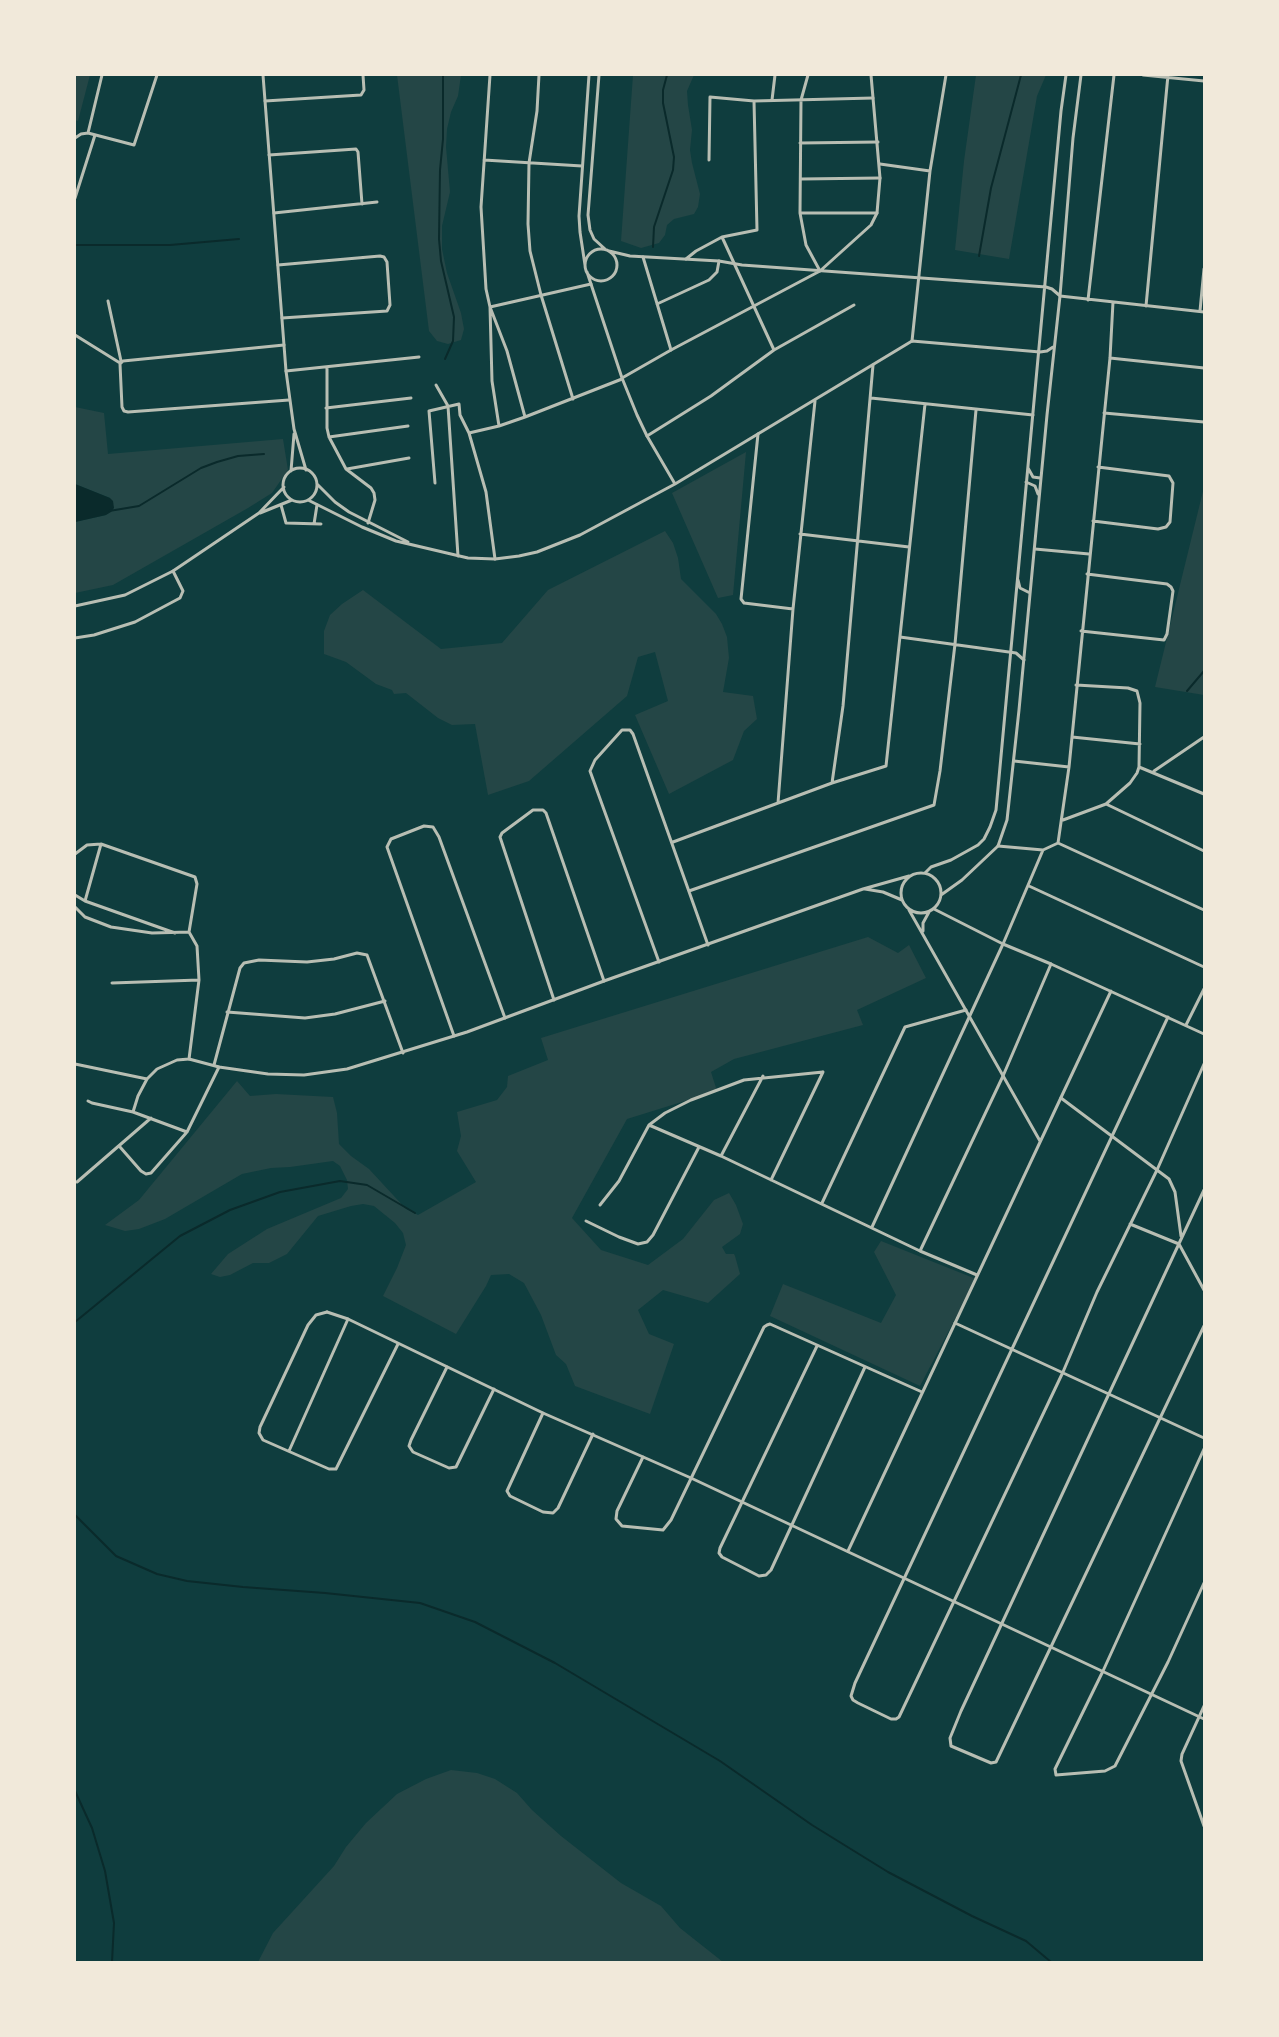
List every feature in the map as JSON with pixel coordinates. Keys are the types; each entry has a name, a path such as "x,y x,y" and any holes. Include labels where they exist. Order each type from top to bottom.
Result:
{"street":[{"path":"88,133 102,75"},
{"path":"75,138 88,133 134,145 157,75"},
{"path":"263,75 289,400 294,429 306,470"},
{"path":"265,101 361,94 364,90 363,75"},
{"path":"490,75 481,207 486,289 490,307 507,351 525,417"},
{"path":"539,75 537,111 529,163 530,251 573,399"},
{"path":"589,75 580,232 585,265 622,378 646,436 675,484"},
{"path":"587,272 597,280 606,280 613,276 616,269 616,260 594,239 588,215 599,75"},
{"path":"772,100 775,75"},
{"path":"808,75 801,100 800,213 806,245 819,271"},
{"path":"468,433 525,417 622,378 819,271 871,225 877,213 880,177 871,75"},
{"path":"912,341 930,171 946,75"},
{"path":"925,873 931,867 951,860 978,845 990,827 996,810 1066,75"},
{"path":"922,933 923,923 941,895 962,880 998,846 1007,819 1081,75"},
{"path":"1088,300 1114,75"},
{"path":"1143,75 1204,81"},
{"path":"1146,306 1168,76"},
{"path":"709,160 710,97 754,101 874,98"},
{"path":"686,259 722,237 757,230 754,101"},
{"path":"75,198 95,135"},
{"path":"800,143 878,142"},
{"path":"269,154 356,150 362,204"},
{"path":"484,160 582,166"},
{"path":"879,164 930,171"},
{"path":"801,179 880,177"},
{"path":"274,213 377,202"},
{"path":"800,213 877,213"},
{"path":"722,237 774,350"},
{"path":"585,265 587,257 593,251 607,250 643,257 1046,287 1053,289 1060,296 1202,311 1204,269"},
{"path":"278,265 378,256 384,257 387,262 389,310 282,318"},
{"path":"643,257 671,350"},
{"path":"657,304 710,280 717,272 718,261"},
{"path":"490,307 591,284"},
{"path":"108,301 121,362 124,411 289,400"},
{"path":"1058,843 1069,767 1110,358 1113,302"},
{"path":"646,436 711,396 774,350 854,305"},
{"path":"490,307 492,381 499,426"},
{"path":"75,335 121,362 284,345"},
{"path":"308,500 382,536 413,545 458,556 495,559 519,556 537,552 570,539 675,484 912,341 1040,352 1047,351 1054,345"},
{"path":"286,371 419,357"},
{"path":"1110,358 1204,368"},
{"path":"832,783 843,706 873,365"},
{"path":"327,367 326,408 329,437 347,469 374,493 375,500 368,523"},
{"path":"436,385 448,406 458,556"},
{"path":"326,408 411,398"},
{"path":"871,398 1033,415"},
{"path":"778,803 793,609 815,401"},
{"path":"435,483 429,411 459,404 460,415 468,433 486,492 495,559"},
{"path":"672,842 832,783 886,766 926,404"},
{"path":"689,891 934,805 955,644 976,410"},
{"path":"1104,413 1204,423"},
{"path":"329,437 408,426"},
{"path":"291,471 294,429"},
{"path":"758,434 741,594 744,603 793,609"},
{"path":"347,469 409,458"},
{"path":"1028,466 1033,477 1040,478"},
{"path":"1093,521 1158,529 1166,527 1170,522 1173,483 1167,474 1098,467"},
{"path":"317,484 315,493 308,500 300,502 292,500 286,494 284,487 285,478 291,471 306,470 313,475 317,484 335,502 368,523 413,545"},
{"path":"1026,482 1035,486 1039,499"},
{"path":"259,513 284,487"},
{"path":"75,606 125,595 173,571 259,513 292,500"},
{"path":"281,504 286,522 321,524"},
{"path":"314,524 317,505"},
{"path":"800,534 909,547"},
{"path":"1035,549 1089,554"},
{"path":"75,638 94,635 135,622 180,598 183,591 173,571"},
{"path":"1081,631 1165,639 1173,591 1167,584 1087,574"},
{"path":"1017,578 1020,588 1030,593"},
{"path":"900,637 1011,652 1024,660"},
{"path":"1063,820 1106,804 1130,783 1139,766 1140,703 1137,691 1128,688 1076,685"},
{"path":"658,962 590,773 591,765 619,732 627,729 631,731 708,945"},
{"path":"1072,737 1140,744"},
{"path":"1154,771 1204,738"},
{"path":"1014,761 1069,767"},
{"path":"1139,766 1204,794"},
{"path":"1106,804 1204,851"},
{"path":"554,1000 500,837 502,833 533,810 543,810 546,813 604,981"},
{"path":"454,1036 387,847 391,839 424,826 433,827 439,837 504,1018"},
{"path":"998,846 1043,850 1058,843 1204,910"},
{"path":"85,901 101,844"},
{"path":"75,854 87,845 101,844 195,877 197,888 189,932 197,946 199,980 189,1059"},
{"path":"872,1227 970,1017 1043,850"},
{"path":"133,1112 147,1079 157,1069 177,1060 189,1059 219,1067 268,1074 304,1075 347,1070 454,1036 863,889 914,873 925,873 936,878 941,895"},
{"path":"909,876 901,887 902,900 1040,1141"},
{"path":"1028,885 1204,967"},
{"path":"863,889 883,892 902,900"},
{"path":"75,895 85,901 175,933"},
{"path":"75,907 85,916 111,927 131,931 189,932"},
{"path":"909,910 920,913 932,910 1204,1034"},
{"path":"214,1065 227,1012 240,968 244,963 259,960 307,962 334,959 357,953 367,955 403,1053"},
{"path":"920,1251 1003,1076 1050,964"},
{"path":"112,983 199,980"},
{"path":"1186,1025 1204,989"},
{"path":"848,1552 1111,991"},
{"path":"227,1012 268,1017 305,1018 335,1014 385,1001"},
{"path":"822,1203 905,1027 966,1010"},
{"path":"1168,1017 855,1683 851,1698 858,1703 891,1719 898,1718 1063,1372 1204,1064"},
{"path":"75,1064 147,1079"},
{"path":"120,1147 141,1171 146,1174 151,1173 187,1132 219,1067"},
{"path":"600,1205 619,1181 649,1125 664,1113 744,1080 763,1076 823,1072 771,1180"},
{"path":"721,1156 763,1076"},
{"path":"1061,1098 1169,1179 1174,1189 1181,1238"},
{"path":"88,1101 133,1112 187,1132"},
{"path":"77,1182 151,1119"},
{"path":"649,1125 721,1156 920,1251 977,1275"},
{"path":"586,1221 603,1231 638,1244 646,1242 653,1235 699,1147"},
{"path":"1204,1190 961,1711 950,1738 951,1746 991,1764 996,1762 1204,1326"},
{"path":"1130,1224 1179,1244 1204,1290"},
{"path":"398,1344 339,1466 334,1470 263,1440 260,1436 260,1427 308,1325 316,1315 327,1312 348,1319 543,1413 691,1478 1204,1719"},
{"path":"289,1451 348,1319"},
{"path":"955,1322 1204,1438"},
{"path":"643,1457 617,1511 616,1519 622,1526 661,1531 668,1526 764,1327 770,1324 922,1392"},
{"path":"817,1346 722,1542 720,1555 759,1576 766,1575 792,1527 865,1367"},
{"path":"447,1367 411,1440 409,1446 413,1452 453,1469 457,1466 494,1389"},
{"path":"543,1413 508,1489 510,1496 543,1512 553,1513 558,1508 593,1434"},
{"path":"1204,1449 1103,1671 1055,1769 1055,1774 1058,1776 1105,1771 1113,1768 1204,1583"},
{"path":"1204,1706 1182,1754 1182,1765 1204,1826"}],"shaded area":[{"path":"75,75 90,75 78,121 75,120"},
{"path":"397,75 461,75 458,96 447,129 446,147 450,192 442,226 442,249 464,329 461,340 448,344 437,341 429,331"},
{"path":"633,75 694,75 687,91 692,130 690,150 700,194 698,207 694,214 674,219 667,225 665,235 659,243 641,248 621,241"},
{"path":"976,75 1046,75 1037,96 1009,259 955,250"},
{"path":"75,407 104,413 108,454 283,439 288,470 272,493 248,508 113,585 75,593 75,522 106,515 110,498 75,484"},
{"path":"746,452 733,595 718,598 672,493"},
{"path":"75,484 110,498 114,508 106,515 75,522"},
{"path":"1204,487 1204,695 1155,687"},
{"path":"665,531 673,543 678,558 681,579 716,614 727,637 729,658 723,692 753,696 757,719 744,731 733,760 669,794 635,715 668,701 655,652 638,657 627,696 529,781 488,795 475,724 452,725 438,718 406,693 394,694 392,690 376,684 346,662 324,654 324,631 330,615 363,590 441,649 502,643 548,590"},
{"path":"868,937 898,953 909,945 926,978 857,1010 863,1025 734,1059 711,1072 717,1091 627,1119 572,1218 601,1250 648,1265 683,1239 714,1200 729,1193 736,1205 743,1224 740,1234 722,1247 726,1254 734,1254 740,1274 708,1303 663,1290 638,1310 649,1334 674,1344 650,1414 575,1386 566,1364 556,1355 541,1315 524,1283 509,1274 491,1275 456,1334 383,1296 406,1245 403,1233 395,1223 374,1206 363,1204 351,1206 318,1216 287,1254 269,1263 253,1263 230,1275 220,1277 211,1274 228,1254 267,1229 341,1198 348,1189 347,1180 340,1166 333,1161 271,1168 242,1174 165,1219 139,1229 125,1231 105,1225 139,1200 237,1081 250,1096 276,1094 333,1097 337,1113 339,1144 369,1169 406,1209 418,1215 476,1182 457,1151 461,1136 457,1112 497,1100 507,1087 508,1076 548,1060 541,1038"},
{"path":"881,1241 976,1279 920,1386 770,1316 783,1284 881,1323 896,1295 874,1252"},
{"path":"451,1770 477,1773 495,1779 517,1793 561,1836 621,1883 661,1906 680,1928 723,1962 258,1962 273,1933 334,1866 366,1823 397,1794 426,1779"}],"waterway":[{"path":"443,75 439,239 441,261 454,317 453,341 445,359"},
{"path":"653,247 654,227 673,170 674,157 663,103 663,90 667,75"},
{"path":"979,256 991,188 1021,75"},
{"path":"75,245 170,245 239,239"},
{"path":"109,511 139,506 201,468 217,462 238,456 264,454"},
{"path":"1187,691 1204,671"},
{"path":"75,1322 180,1236 230,1210 280,1192 340,1181 367,1185 415,1213"},
{"path":"75,1515 116,1556 157,1574 187,1581 420,1603 475,1622 555,1663 720,1761 812,1825 888,1872 1026,1941 1051,1962"},
{"path":"75,1791 92,1828 105,1871 114,1923 112,1962"}]}
